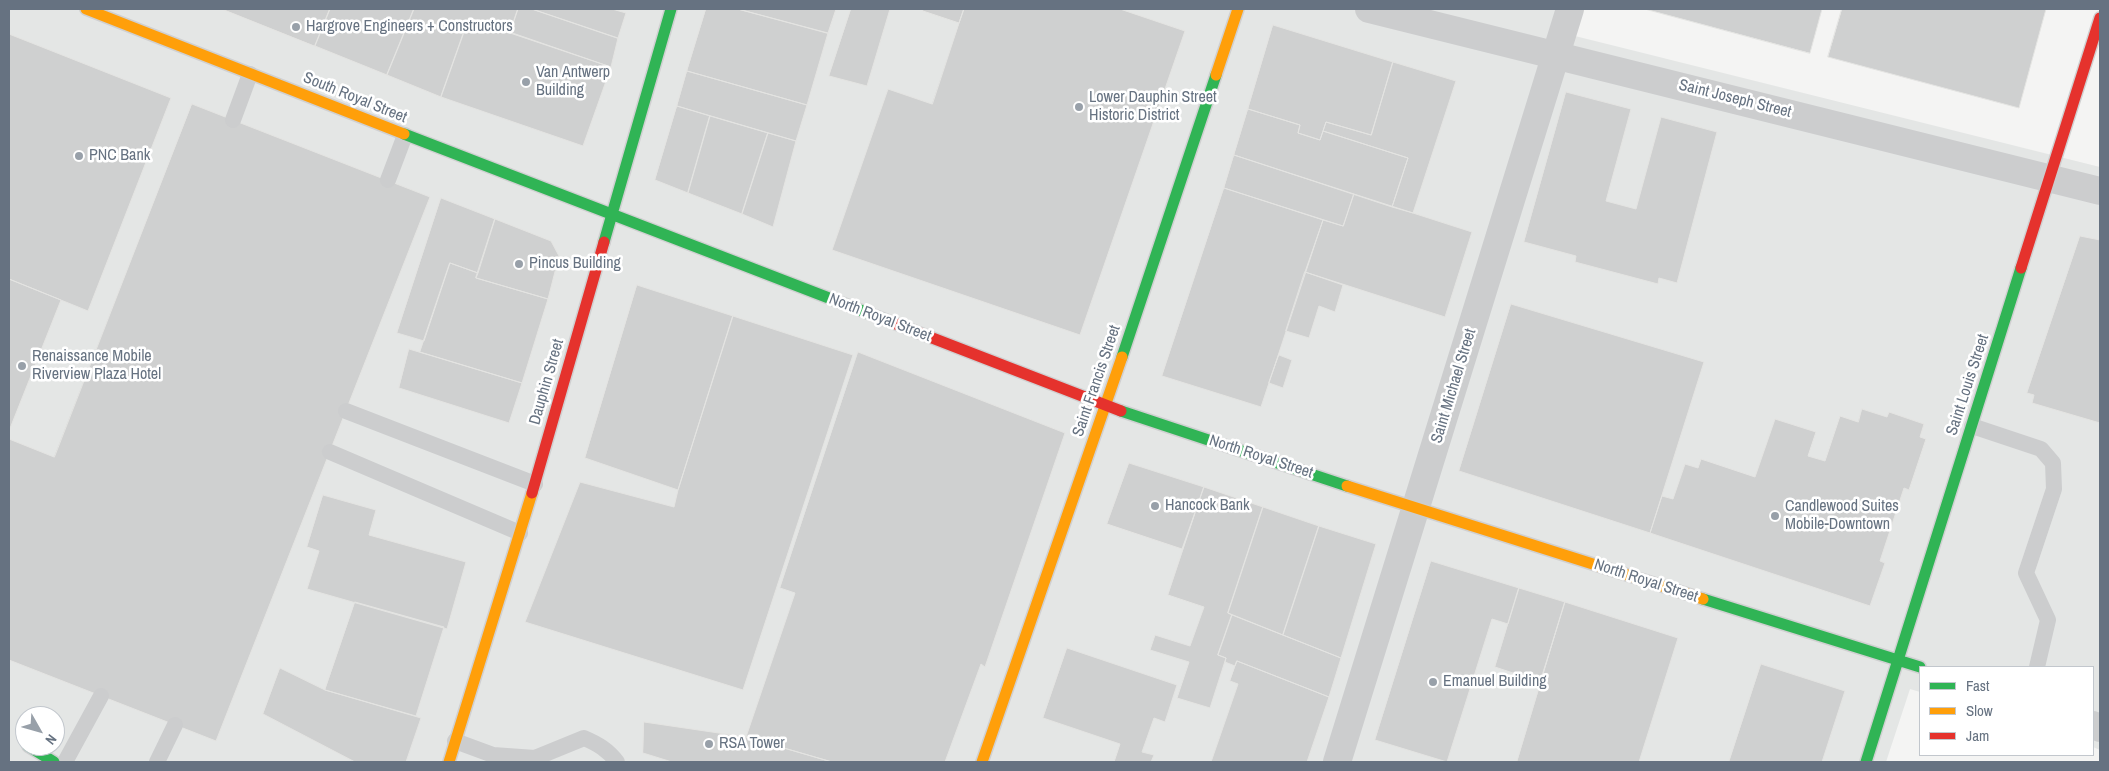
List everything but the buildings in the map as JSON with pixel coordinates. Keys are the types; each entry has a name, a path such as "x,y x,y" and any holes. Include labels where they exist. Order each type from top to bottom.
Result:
{"main road":[{"name":"Dauphin Street","path":"449,762 520,533 671,9"},
{"name":"Saint Francis Street","path":"988,761 1238,9"},
{"name":"South Royal Street","path":"99,11 250,74 613,214"},
{"name":"Saint Louis Street","path":"1866,762 2100,18"},
{"name":"North Royal Street","path":"613,214 1105,406 1416,508 1919,668"}],"street":[{"name":"Saint Joseph Street","path":"1369,9 2100,191"},
{"name":"Saint Michael Street","path":"1338,762 1570,9"}],"lane":[{"path":"233,120 250,74"},
{"path":"388,180 405,135"},
{"path":"346,410 534,484"},
{"path":"1972,426 2040,449 2053,463 2054,489 2026,573 2048,620 2037,666"},
{"path":"330,452 520,533"},
{"path":"65,762 101,696"},
{"path":"157,762 175,725"},
{"path":"455,741 493,755 535,758 584,738 598,744 618,762"}],"shaded area":[{"path":"9,9 1583,9 1575,36 2100,167 2100,750 2094,747 2094,666 1919,666 1919,692 1910,689 1886,762 9,762"}],"traffic: fast":[{"path":"604,242 671,9"},
{"path":"1122,357 1216,75"},
{"path":"404,134 891,322"},
{"path":"1866,762 2021,268"},
{"path":"1121,411 1347,486"},
{"path":"1703,599 1919,667"},
{"path":"44,756 54,762"}],"traffic: slow":[{"path":"86,9 404,134"},
{"path":"1216,75 1238,9"},
{"path":"982,762 1122,357"},
{"path":"1347,486 1703,599"},
{"path":"449,762 532,493"}],"traffic: jam":[{"path":"2021,268 2100,18"},
{"path":"532,493 604,242"},
{"path":"891,322 1121,411"}],"place":[{"name":"Hargrove Engineers + Constructors","path":"296,27"},
{"name":"Van Antwerp Building","path":"526,82"},
{"name":"Lower Dauphin Street Historic District","path":"1079,107"},
{"name":"PNC Bank","path":"79,156"},
{"name":"Pincus Building","path":"519,264"},
{"name":"Renaissance Mobile Riverview Plaza Hotel","path":"22,366"},
{"name":"Hancock Bank","path":"1155,506"},
{"name":"Candlewood Suites Mobile-Downtown","path":"1775,516"},
{"name":"Emanuel Building","path":"1433,682"},
{"name":"RSA Tower","path":"709,744"}]}
